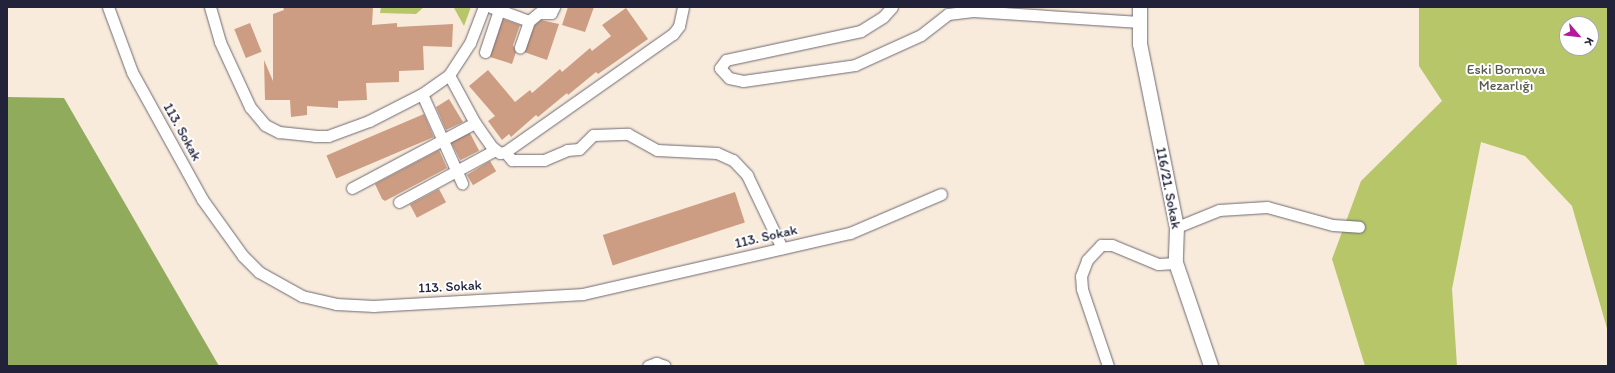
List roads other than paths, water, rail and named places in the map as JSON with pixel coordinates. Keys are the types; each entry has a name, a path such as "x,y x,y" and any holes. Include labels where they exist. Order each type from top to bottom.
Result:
{"street":[{"name":"113. Sokak","path":"108,7 132,72 202,200 243,256 259,272 302,296 336,304 374,306 583,294 850,233 941,194"},
{"path":"210,7 220,42 250,107 265,125 279,132 328,136 369,121 422,94 449,75 470,43 484,7"},
{"path":"520,47 529,20 539,13 551,13 554,7"},
{"path":"399,202 457,170 500,151 673,34 679,26 683,7"},
{"path":"892,7 883,17 861,31 726,60 720,68 729,78 743,81 855,65 921,35 948,14 973,11 1140,22"},
{"name":"116/21. Sokak","path":"1140,7 1140,44 1177,227 1176,262 1211,366"},
{"path":"485,52 497,8 529,20"},
{"path":"449,75 475,123 500,151 512,160 544,160 568,150 579,149 593,135 628,134 657,150 717,153 733,160 747,175 782,248"},
{"path":"422,94 462,183"},
{"path":"352,188 475,123"},
{"path":"1177,227 1219,210 1268,207 1333,225 1359,227"},
{"path":"1108,366 1082,289 1081,276 1087,260 1101,245 1112,245 1158,264 1176,262"},
{"path":"648,366 656,363 665,366"}],"park label":[{"name":"Eski Bornova Mezarlığı","path":"1506,78"}]}
